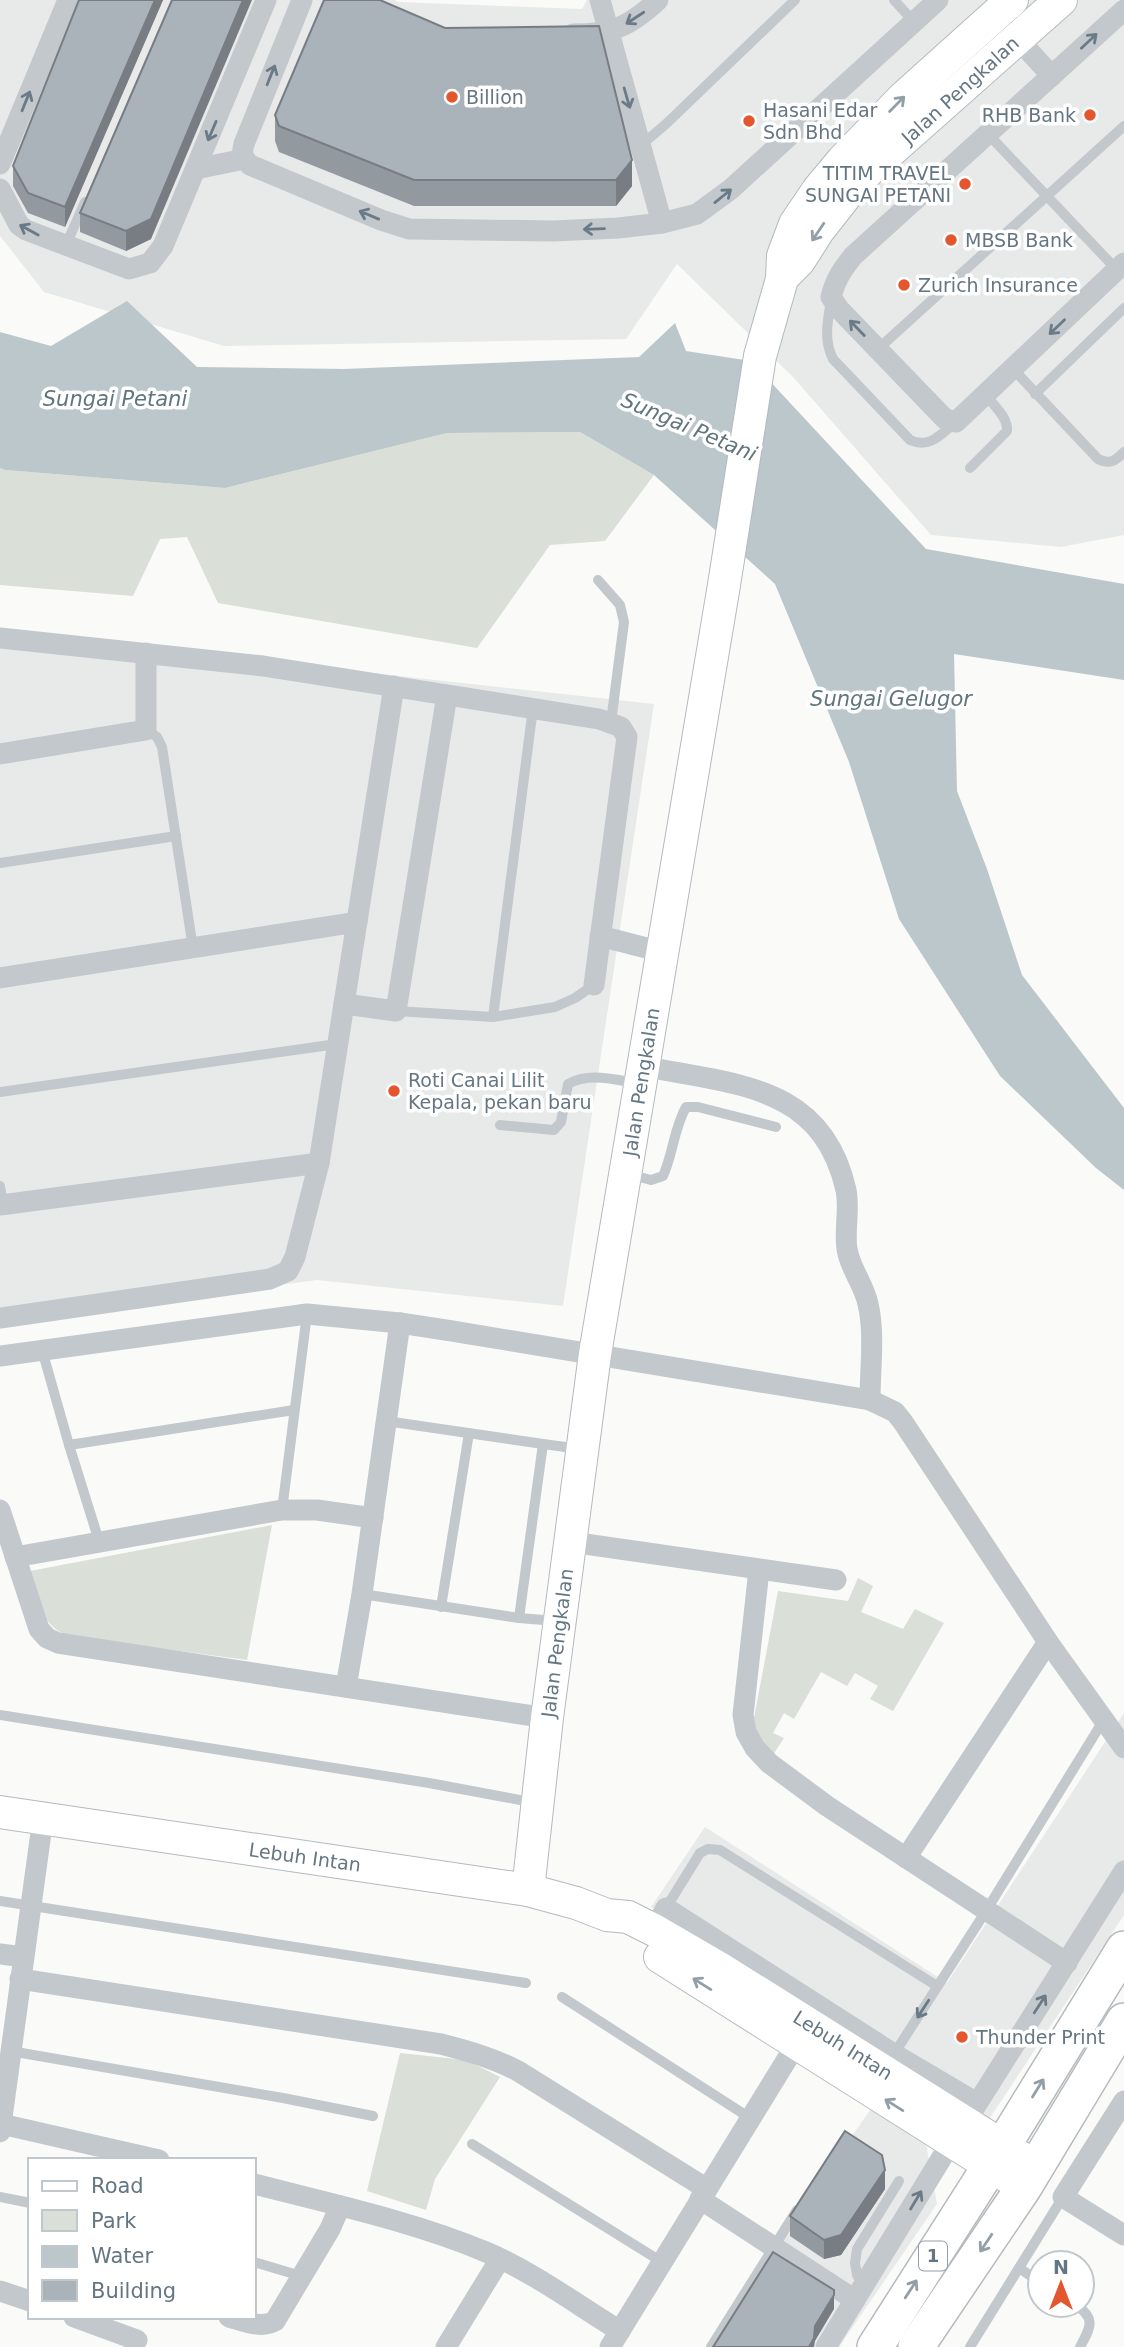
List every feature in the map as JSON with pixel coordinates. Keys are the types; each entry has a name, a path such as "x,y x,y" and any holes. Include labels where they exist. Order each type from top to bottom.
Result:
{"main road":[{"name":"Jalan Pengkalan","path":"782,279 799,261 818,231 858,180 1061,0"},
{"name":"Jalan Pengkalan","path":"528,1890 547,1718 595,1354 760,356 782,279 783,256 795,224 818,190 903,98 998,4"},
{"name":"Lebuh Intan","path":"0,1812 528,1890 607,1915 660,1919 721,1969 889,2062 965,2122 997,2155 1030,2177"},
{"name":"Lebuh Intan","path":"607,1915 619,1929 643,1947 797,2043 965,2122"},
{"name":"1","path":"875,2347 1124,1949"},
{"name":"1","path":"928,2343 1124,2021"}],"street":[{"path":"0,164 68,0"},
{"path":"0,188 19,225 26,230 129,269 150,263 163,246 267,0"},
{"path":"302,0 244,144 242,152 250,165 409,229 553,231 618,229 662,223 697,214 731,189 938,0"},
{"path":"600,0 662,223"},
{"path":"559,34 608,32 623,26 658,0"},
{"path":"1120,266 956,422 945,419 831,297 841,270 853,256 1124,10"},
{"path":"1017,38 1052,76"},
{"path":"195,169 244,159"},
{"path":"0,638 275,668 533,708 611,722 621,727 627,737 594,985"},
{"path":"0,754 146,730 146,653"},
{"path":"0,1318 270,1279 288,1271 295,1257 319,1163 394,686"},
{"path":"344,1004 396,1011 447,695"},
{"path":"0,978 357,922"},
{"path":"600,936 662,952"},
{"path":"642,1075 750,1088 787,1102 819,1130 833,1153 846,1191 847,1251 869,1307 870,1400"},
{"path":"1,1199 319,1163"},
{"path":"0,1356 307,1314 400,1323 870,1400 895,1412 1048,1642 1124,1748"},
{"path":"346,1687 362,1594 400,1323"},
{"path":"0,1510 39,1629 58,1643 547,1718"},
{"path":"15,1557 282,1510 317,1510 373,1518"},
{"path":"571,1542 836,1580"},
{"path":"759,1570 743,1715 746,1732 755,1748 769,1763 827,1806 1067,1963"},
{"path":"906,1858 1048,1642"},
{"path":"43,1818 1,2128 149,2158"},
{"path":"826,2347 1124,1871"},
{"path":"0,1954 22,1968 441,2044 495,2059 518,2071 704,2194 773,2247 860,2293"},
{"path":"256,2185 445,2237 500,2259 615,2339 797,2043"},
{"path":"1124,2101 1063,2197 1124,2235"},
{"path":"237,2319 261,2325 269,2325 275,2321 330,2229 340,2206"},
{"path":"446,2347 500,2259"},
{"path":"0,2291 28,2300"},
{"path":"79,2319 137,2340"}],"lane":[{"path":"640,146 795,0"},
{"path":"894,0 914,22"},
{"path":"878,349 1124,126"},
{"path":"987,133 1120,266"},
{"path":"66,245 87,196"},
{"path":"831,297 825,336 833,359 910,440 919,444 932,442 956,422"},
{"path":"1035,394 1124,309"},
{"path":"1013,369 1098,459 1105,463 1115,461 1124,452"},
{"path":"970,468 1007,431 1004,418 986,395"},
{"path":"598,580 620,605 624,622 611,722"},
{"path":"493,1017 533,708"},
{"path":"146,730 157,737 162,747 193,948"},
{"path":"0,863 176,836"},
{"path":"396,1011 493,1017 555,1007 594,985"},
{"path":"0,1092 337,1044"},
{"path":"500,1125 554,1130 561,1122 568,1084 577,1078 642,1075"},
{"path":"625,1174 651,1180 663,1176 671,1159 680,1118 686,1107 698,1107 776,1127"},
{"path":"282,1510 307,1314"},
{"path":"42,1350 99,1541"},
{"path":"69,1446 294,1410"},
{"path":"386,1421 582,1449"},
{"path":"441,1607 469,1433"},
{"path":"519,1618 543,1444"},
{"path":"362,1594 560,1622"},
{"path":"0,1716 429,1783 538,1804"},
{"path":"889,2062 1103,1721"},
{"path":"660,1919 700,1853 708,1849 720,1850 937,1986"},
{"path":"0,1901 526,1983"},
{"path":"562,1997 750,2118"},
{"path":"10,2051 373,2116"},
{"path":"472,2144 662,2262"},
{"path":"860,2293 855,2263 857,2249 899,2181"},
{"path":"0,2197 28,2203"},
{"path":"970,2347 1063,2197"},
{"path":"711,2347 801,2204"},
{"path":"256,2263 300,2276"},
{"path":"1019,2268 1026,2273"},
{"path":"1080,2347 1090,2329 1090,2319"}],"shaded area":[{"path":"0,0 395,0 582,9 587,0 1124,0 1124,535 1061,547 931,535 793,377 677,264 626,339 224,346 44,292 0,236"},
{"path":"0,632 654,704 563,1306 317,1280 0,1323"},
{"path":"1124,1713 1124,1915 986,2124 651,1907 705,1827 947,1983"},
{"path":"877,2100 926,2144 937,2204 839,2347 706,2347"}],"green space":[{"path":"580,432 654,475 605,541 550,545 477,648 218,603 187,537 160,539 133,596 0,585 0,468 225,488 447,433"},
{"path":"272,1525 247,1660 68,1636 58,1631 45,1617 30,1571"},
{"path":"858,1578 873,1586 861,1612 903,1629 915,1609 944,1623 893,1711 870,1699 878,1686 855,1673 847,1686 821,1672 794,1719 784,1713 773,1733 784,1738 773,1755 760,1746 753,1723 778,1591 848,1601"},
{"path":"400,2053 466,2060 500,2077 435,2179 426,2210 367,2191"}],"water":[{"name":"Sungai Petani","path":"127,301 197,367 344,369 639,357 675,323 686,351 751,361 926,549 1124,584 1124,680 954,654 957,791 987,869 1022,975 1124,1108 1124,1190 1096,1168 1000,1076 899,919 849,762 775,584 654,475 580,432 447,433 225,488 0,468 0,332 51,346"}],"building":[{"path":"79,0 155,0 65,207 28,193 13,166"},
{"path":"172,0 243,0 151,219 126,231 80,213"},
{"name":"Billion","path":"324,0 380,0 445,28 599,26 632,160 616,180 414,180 279,126 275,115"},
{"path":"845,2131 882,2155 885,2170 841,2235 824,2240 790,2216"},
{"path":"773,2252 834,2290 834,2295 815,2326 814,2338 809,2347 713,2347"}],"place":[{"name":"Billion","path":"452,97"},
{"name":"RHB Bank","path":"1090,115"},
{"name":"Hasani Edar Sdn Bhd","path":"749,121"},
{"name":"TITIM TRAVEL SUNGAI PETANI","path":"965,184"},
{"name":"MBSB Bank","path":"951,240"},
{"name":"Zurich Insurance","path":"904,285"},
{"name":"Roti Canai Lilit Kepala, pekan baru","path":"394,1091"},
{"name":"Thunder Print","path":"962,2037"}],"water label":[{"name":"Sungai Gelugor","path":"891,699"}]}
